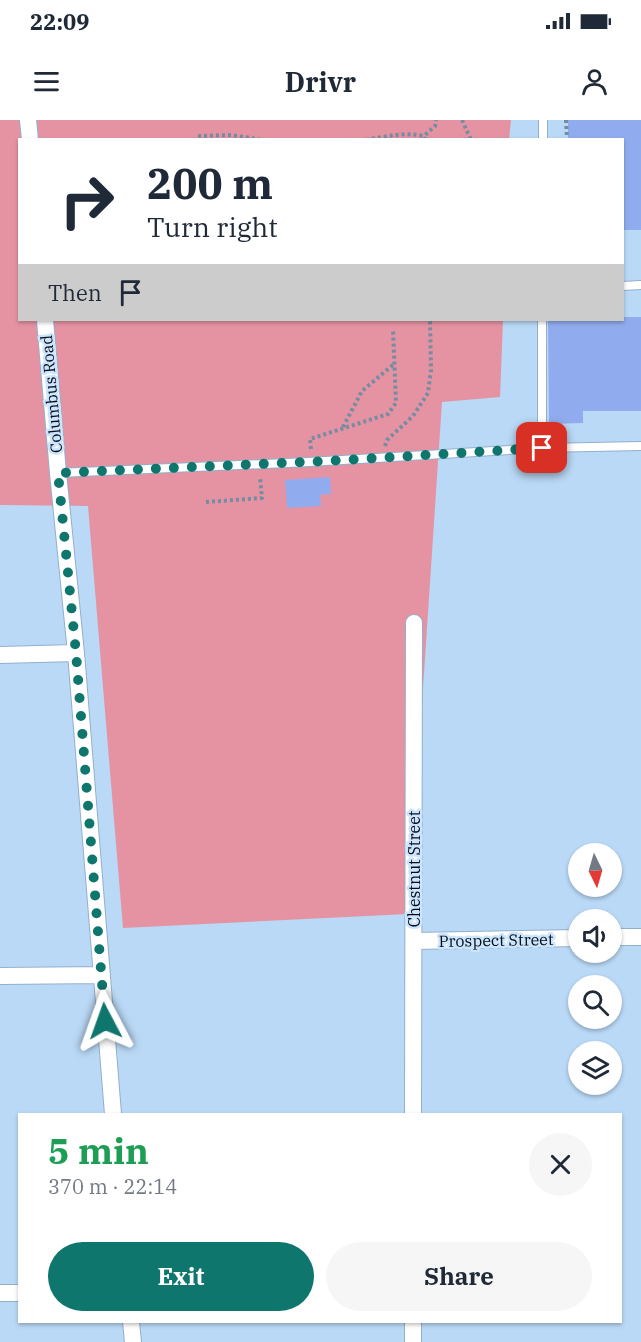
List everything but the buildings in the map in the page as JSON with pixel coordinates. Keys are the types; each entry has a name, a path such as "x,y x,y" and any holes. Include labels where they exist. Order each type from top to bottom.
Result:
{"street":[{"path":"28,120 30,138"},
{"name":"Columbus Road","path":"45,321 76,653 113,1113"},
{"name":"Chestnut Street","path":"413,1113 414,622"},
{"path":"0,655 76,653"},
{"path":"622,937 641,937"},
{"name":"Prospect Street","path":"414,941 568,938"},
{"path":"0,976 102,975"},
{"path":"0,1293 18,1293"},
{"path":"131,1323 133,1342"},
{"path":"413,1323 413,1342"}],"lane":[{"path":"543,120 543,138"},
{"path":"624,286 641,285"},
{"path":"542,321 542,448"},
{"path":"58,473 542,448 641,446"}],"path":[{"path":"379,138 411,133 424,138 435,126 436,120"},
{"path":"462,120 470,138"},
{"path":"566,120 567,138"},
{"path":"198,136 231,135 250,138"},
{"path":"383,458 387,440 413,416 428,393 431,370 430,321"},
{"path":"311,450 310,439 388,414 396,403 393,329"},
{"path":"343,428 362,391 394,364"},
{"path":"206,502 262,498 260,476"}],"shaded area":[{"path":"0,120 511,120 509,138 18,138 18,321 503,321 500,397 442,402 408,914 123,928 88,506 0,505"}],"route":[{"path":"105,1021 76,653 58,473 328,461 542,448"}]}
